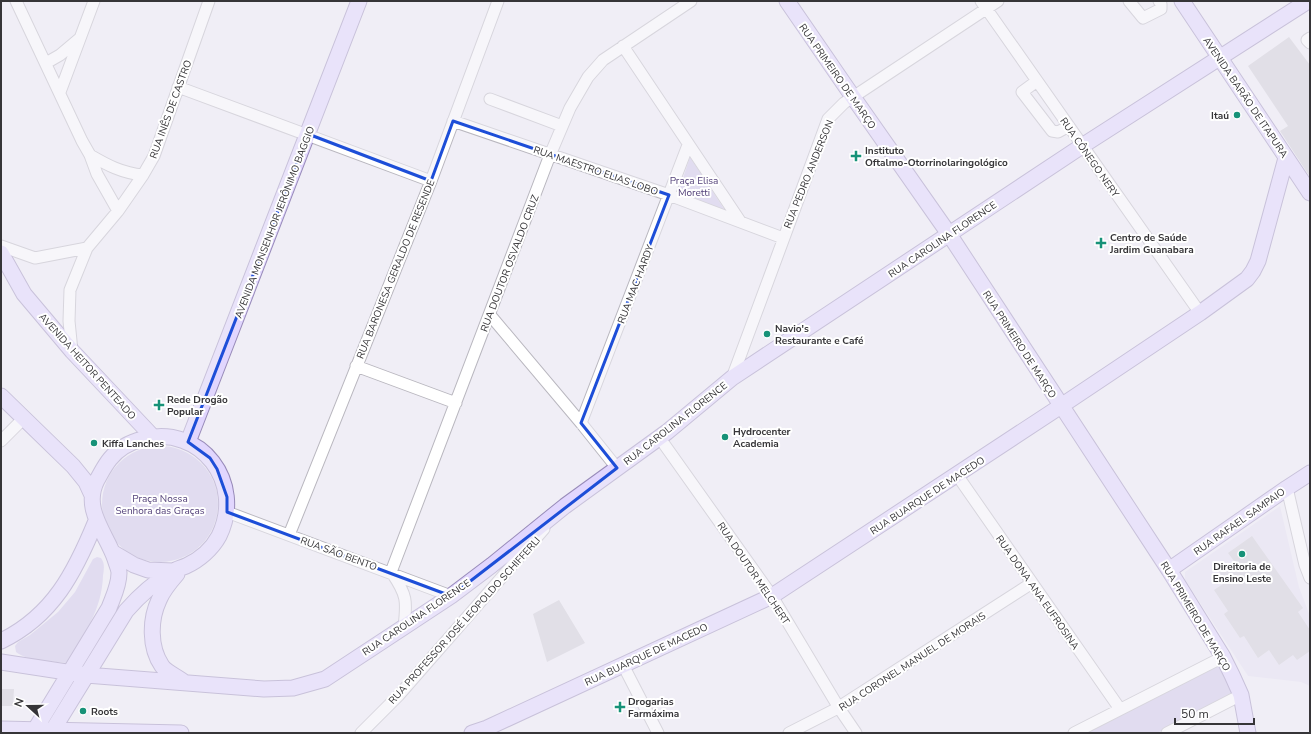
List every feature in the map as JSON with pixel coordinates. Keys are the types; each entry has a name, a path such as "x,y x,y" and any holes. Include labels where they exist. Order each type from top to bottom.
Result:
{"main road":[{"name":"AVENIDA MONSENHOR JERÔNIMO BAGGIO","path":"188,442 359,1"},
{"name":"RUA PRIMEIRO DE MARÇO","path":"786,1 852,98 949,234 1169,570 1224,657 1241,695 1248,733"},
{"name":"AVENIDA BARÃO DE ITAPURA","path":"1182,1 1310,193"},
{"name":"RUA CAROLINA FLORENCE","path":"1,662 86,675 264,689 293,688 325,679 451,596 492,565 564,506 659,437 732,378 1082,146 1308,1"},
{"name":"RUA BUARQUE DE MACEDO","path":"472,733 488,730 772,596 1200,313 1246,279 1253,271 1258,261 1286,158"},
{"name":"AVENIDA HEITOR PENTEADO","path":"1,253 24,294 72,351 153,436"},
{"path":"1,396 73,466 86,482 92,495 96,521 112,552 119,572 116,589 109,608 34,731"},
{"path":"52,731 126,611 139,596 178,569 193,562 208,551 219,536 227,512 227,496 224,482 210,458 188,442 169,437 153,436 134,442 121,449 110,459 97,481 92,495"},
{"name":"RUA RAFAEL SAMPAIO","path":"1169,570 1286,488 1308,478"},
{"path":"1,641 30,624 51,603 69,580 87,544 96,521"},
{"path":"112,552 134,565 148,570 178,569"},
{"path":"178,569 159,599 152,622 154,647 162,666 185,683"},
{"path":"1,729 34,731 181,733"}],"street":[{"path":"16,1 90,155 97,174 118,211"},
{"path":"60,92 94,1"},
{"name":"RUA INÊS DE CASTRO","path":"72,351 68,322 70,290 87,248 118,211 154,156 209,1"},
{"name":"RUA BARONESA GERALDO DE RESENDE","path":"289,535 430,181 498,1"},
{"name":"RUA DOUTOR OSVALDO CRUZ","path":"391,572 550,155 570,108 588,77 603,60 691,1"},
{"name":"RUA PEDRO ANDERSON","path":"732,378 828,119 844,103 984,5 998,1"},
{"path":"1129,1 1143,18 1161,9 1161,4 1159,1"},
{"name":"RUA CÔNEGO NERY","path":"984,5 1200,313"},
{"path":"1310,38 1307,40 1310,44"},
{"path":"46,63 60,55 80,39"},
{"path":"623,46 740,221"},
{"path":"1037,81 1022,92 1052,131 1058,132 1069,126"},
{"path":"178,87 308,134 430,181"},
{"path":"490,99 562,126"},
{"name":"RUA MAESTRO ELIAS LOBO","path":"453,121 670,195 783,238"},
{"name":"RUA MAC HARDY","path":"581,423 688,145"},
{"path":"90,155 113,168 130,174 142,175"},
{"path":"1,246 35,258 87,248"},
{"path":"490,315 617,468"},
{"path":"356,366 456,403"},
{"path":"1,441 24,418"},
{"name":"RUA DOUTOR MELCHERT","path":"659,437 772,596 839,708 856,733"},
{"name":"RUA DONA ANA EUFROSINA","path":"957,475 1120,709"},
{"path":"1286,488 1305,565 1310,578"},
{"name":"RUA PROFESSOR JOSÉ LEOPOLDO SCHIFFERLI","path":"361,733 399,695 564,506"},
{"name":"RUA SÃO BENTO","path":"227,512 391,572 451,596"},
{"path":"391,572 402,587 407,604 404,627"},
{"name":"RUA CORONEL MANUEL DE MORAIS","path":"789,733 839,708 1032,584"},
{"path":"1074,733 1224,657"},
{"path":"623,665 658,733"},
{"path":"1167,733 1241,695"}],"highlighted area":[{"path":"453,121 669,195 581,423 617,468 451,596 227,512 227,497 217,469 210,458 188,442 308,134 431,181"}],"shaded area":[{"path":"1280,506 1299,587 1310,616 1310,686 1301,682 1248,676 1185,580 1185,572"}],"green space":[{"name":"Praça Elisa Moretti","path":"690,157 726,212 678,193"},
{"name":"Praça Nossa Senhora das Graças","path":"160,446 182,450 201,463 214,482 218,504 214,526 201,545 182,558 160,562 138,558 119,545 106,526 102,504 106,482 119,463 138,450"},
{"path":"97,557 101,558 104,566 102,588 96,611 79,643 66,663 27,658 16,652 15,646 18,642 30,635 58,612 75,592 93,559"},
{"path":"1223,657 1237,693 1157,733 1077,733"}],"building":[{"path":"1289,37 1310,65 1310,177 1280,131 1288,126 1248,66"},
{"path":"1252,536 1303,608 1298,612 1310,630 1310,651 1297,660 1293,655 1279,665 1269,650 1258,658 1244,636 1240,638 1224,614 1228,611 1214,590 1226,582 1218,570 1234,561 1228,553"},
{"path":"559,600 585,643 547,662 533,614"},
{"path":"1,689 14,689 13,706 1,706"}],"place":[{"name":"Itaú","path":"1237,115"},
{"name":"Instituto Oftalmo-Otorrinolaringológico","path":"856,156"},
{"name":"Centro de Saúde Jardim Guanabara","path":"1101,243"},
{"name":"Navio's Restaurante e Café","path":"767,334"},
{"name":"Rede Drogão Popular","path":"159,405"},
{"name":"Hydrocenter Academia","path":"725,437"},
{"name":"Kiffa Lanches","path":"94,443"},
{"name":"Direitoria de Ensino Leste","path":"1242,554"},
{"name":"Drogarias Farmáxima","path":"620,707"},
{"name":"Roots","path":"83,711"}]}
